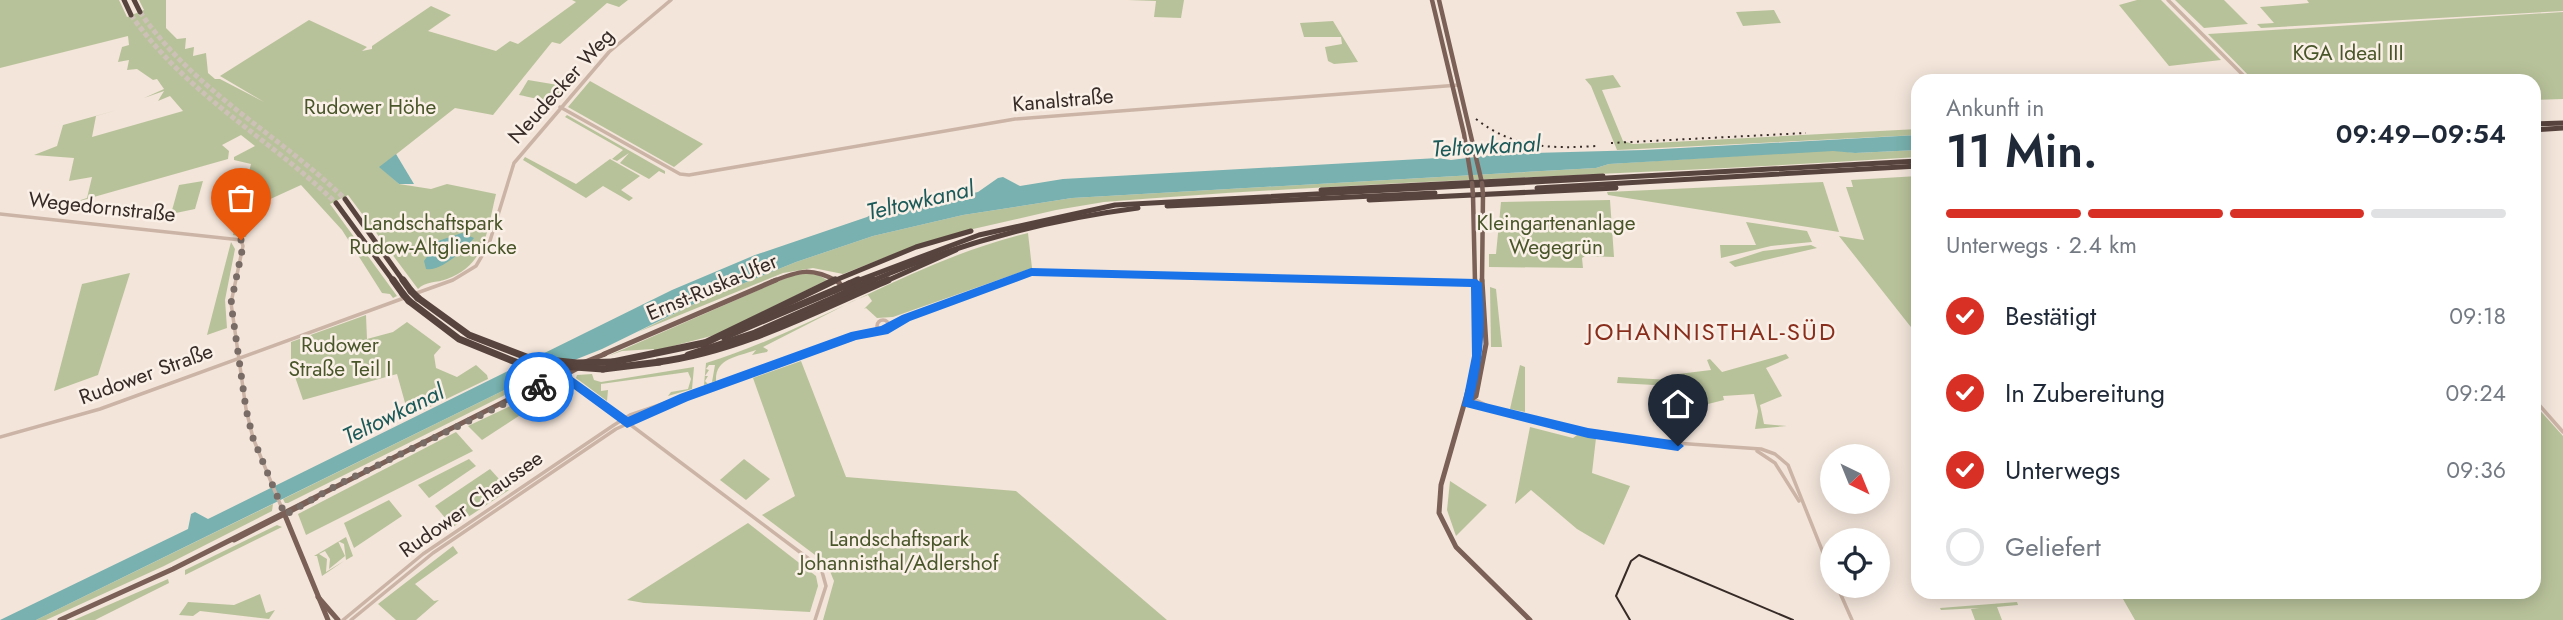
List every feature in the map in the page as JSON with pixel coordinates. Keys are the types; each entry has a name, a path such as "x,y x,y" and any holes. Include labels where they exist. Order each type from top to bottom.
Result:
{"highway":[{"path":"124,0 131,15"},
{"path":"134,0 140,12"},
{"path":"2541,127 2563,125"},
{"path":"851,287 916,254 988,229 1059,213 1115,205 1911,161"},
{"path":"658,362 731,342 851,287 981,238 1061,218 1106,211 1651,183 1911,166"},
{"path":"1300,195 1310,191 1472,180 1616,176 1636,178"},
{"path":"1353,198 1387,201 1587,191 1651,183"},
{"path":"345,199 411,291 462,333 500,350 529,358 577,363 613,362 703,344 837,293"},
{"path":"336,203 409,301 455,338 494,356 518,363 561,369 603,369 658,362 696,357 736,346 981,238"},
{"path":"703,344 836,279 915,247 982,228 988,229"}],"main road":[{"path":"1432,0 1482,180 1479,283"},
{"path":"1439,0 1472,180 1485,355 1476,396 1469,401 1444,473 1438,507 1441,521 1450,539 1530,620"},
{"name":"Ernst-Ruska-Ufer","path":"60,620 198,556 531,389 776,278 813,271 836,279"},
{"path":"836,279 848,297"},
{"path":"284,513 328,620"},
{"path":"318,597 340,620"}],"street":[{"name":"Neudecker Weg","path":"499,210 512,167 560,107 609,52 671,0"},
{"path":"2168,0 2242,74"},
{"name":"Kanalstraße","path":"560,107 568,109 674,171 689,175 1015,119 1456,85"},
{"name":"Rudower Straße","path":"0,438 82,415 419,295 467,274 484,259 499,210"},
{"name":"Wegedornstraße","path":"0,214 241,240 243,246 231,302 250,430 284,513"},
{"path":"877,328 882,321 889,323 906,318 1031,272 1479,283"},
{"path":"684,398 877,328 886,330 889,323"},
{"path":"563,374 821,568 826,586 815,620"},
{"name":"Rudower Chaussee","path":"340,620 423,554 622,419 684,398"},
{"name":"Rudower Chaussee","path":"351,620 426,558 627,423 684,398"},
{"path":"1469,401 1507,413 1618,439 1769,451 1784,460 1797,485 1801,503 1820,547"},
{"path":"2541,408 2563,432"},
{"path":"1842,598 1852,620"}],"green space":[{"path":"0,0 119,0 127,17 144,10 139,0 166,0 166,28 177,39 186,38 185,49 194,47 193,56 206,53 208,73 215,79 220,79 264,102 220,76 309,20 367,47 362,51 372,49 372,46 431,6 451,15 428,31 496,51 510,41 518,44 576,2 572,0 628,0 619,7 607,3 560,44 552,42 493,115 455,108 380,167 399,184 431,189 447,184 496,194 483,245 470,265 460,273 418,289 348,195 330,204 397,296 393,298 390,294 382,293 342,230 301,185 253,207 246,237 233,235 251,164 234,160 234,157 255,146 241,135 222,145 229,151 228,159 62,206 87,198 92,177 69,181 74,158 34,155 57,146 63,125 117,110 96,116 92,137 183,111 170,96 158,101 164,91 144,98 164,89 157,79 153,80 137,69 127,70 129,60 118,62 122,47 129,45 128,36 0,68"},
{"path":"1128,0 1184,0 1181,18 1154,17 1156,1"},
{"path":"2137,0 2161,0 2221,60 2169,66 2119,5"},
{"path":"2175,0 2224,0 2248,24 2204,28"},
{"path":"2307,0 2563,0 2563,11 2261,28 2257,24 2274,23 2260,7 2309,3"},
{"path":"1774,10 1781,23 1743,26 1736,12"},
{"name":"KGA Ideal III","path":"2563,12 2563,99 2541,100 2541,74 2247,74 2208,34"},
{"path":"1333,21 1358,62 1334,64 1328,61 1325,47 1342,44 1341,37 1304,37 1300,23"},
{"path":"1613,75 1621,87 1602,90 1623,141 1633,144 1911,129 1911,135 1617,150 1591,86 1585,79"},
{"path":"528,80 570,87 558,97 541,100 519,95"},
{"path":"590,81 703,144 674,167 568,107"},
{"path":"567,115 665,171 665,174 659,171 649,179 620,163 629,153 617,161 612,159 623,150 565,117"},
{"path":"1833,150 1855,153 1911,150 1911,157 1307,188 1104,202 960,232 914,246 843,274 813,268 783,273 638,332 700,301 796,262 873,236 963,215 1072,198 1596,168 1609,164"},
{"path":"525,157 576,184 610,159 640,176 621,190 633,198 629,201 603,186 586,198 523,160"},
{"path":"1911,176 1911,327 1839,236 1864,240 1846,187 1853,187 1851,180"},
{"path":"203,181 195,209 171,214 179,185"},
{"path":"1823,182 1839,232 1608,195 1607,192"},
{"name":"Kleingartenanlage Wegegrün","path":"1610,200 1614,257 1585,256 1582,258 1583,268 1489,267 1489,254 1496,254 1501,202"},
{"path":"1746,222 1807,231 1812,242 1771,246 1721,258 1720,245 1756,245"},
{"path":"1028,233 1032,268 893,317 877,318 864,309 872,301 868,295 857,299 945,260"},
{"path":"231,242 235,249 225,300 227,328 207,335"},
{"path":"1811,245 1817,248 1735,267 1729,262 1763,251"},
{"path":"130,273 98,375 54,391 82,284"},
{"path":"815,273 827,280 715,335 654,351 622,351 608,356 793,275"},
{"path":"1490,287 1496,289 1502,347 1491,347"},
{"path":"845,305 763,347 767,352 752,355 756,350 723,363 719,367 716,381 712,382 715,365 709,365 705,376 708,376 705,381 708,384 704,385 706,363 747,349"},
{"name":"Rudower Straße Teil I","path":"366,315 367,339 393,332 407,322 441,347 434,355 436,368 457,377 476,365 488,379 409,417 397,374 303,400 291,365 291,342"},
{"path":"1786,354 1789,358 1766,368 1782,396 1760,405 1764,424 1787,426 1755,429 1758,411 1754,394 1723,396 1724,400 1704,405 1698,394 1681,393 1681,396 1674,396 1673,386 1617,383 1618,377 1670,380 1670,375 1711,370 1707,360 1710,359 1722,372"},
{"name":"Landschaftspark Johannisthal/Adlershof","path":"801,361 846,477 1016,491 1167,620 823,620 834,581 827,564 762,515 795,496 753,378"},
{"path":"1520,365 1525,367 1525,412 1510,409"},
{"path":"694,367 692,389 668,396 671,392 688,389 691,379 688,372 601,384 601,391 608,390 607,401 576,378 577,375 592,374 594,380 601,382"},
{"path":"545,375 288,503 283,499 527,379"},
{"path":"561,382 565,386 482,440 468,426"},
{"path":"2541,412 2563,436 2563,620 2135,620 2123,599 2541,599"},
{"path":"1530,427 1573,438 1577,435 1596,438 1592,473 1630,486 1604,545 1577,529 1531,490 1515,504"},
{"path":"456,432 473,451 306,535 298,514"},
{"path":"469,459 476,466 429,498 418,485"},
{"path":"744,459 770,479 746,500 720,480"},
{"path":"490,469 509,490 453,527 435,506"},
{"path":"1450,481 1487,505 1456,536 1447,510"},
{"path":"389,500 402,516 354,548 344,523"},
{"path":"273,504 272,511 164,566 46,620 36,620"},
{"path":"748,523 816,576 818,586 810,612 627,600"},
{"path":"277,525 282,527 185,575 185,570"},
{"path":"346,537 353,556 346,560 344,544 339,541"},
{"path":"338,542 345,556 329,569 330,559 325,551 319,554 327,559 326,572 344,561 322,576 317,556 314,556"},
{"path":"453,546 458,553 415,584 434,601 439,600 416,620 396,620 378,604"},
{"path":"168,579 169,583 95,620 74,620"},
{"path":"260,594 266,613 275,610 269,619 200,611 193,616 179,615 188,602 234,605"},
{"path":"2017,602 2018,605 1997,607 2002,620 1975,620 1971,609 1979,608 1940,608"}],"water":[{"path":"1911,135 1911,150 1855,153 1833,151 1609,164 1596,168 1072,198 963,215 873,236 796,262 700,301 602,349 527,379 36,620 0,620 188,529 191,514 195,512 208,519 672,290 755,255 867,217 880,209 893,211 978,192 1003,177 1020,186 1063,179 1438,158 1451,160 1500,154 1644,150"},
{"path":"396,154 414,184 399,184 379,167"},
{"path":"462,233 474,238 439,267 426,269 424,261 438,241"}],"tunnel":[{"path":"140,12 162,40 211,89 345,199"},
{"path":"131,15 177,69 336,203"}],"tram line":[{"path":"1630,620 1616,596 1631,561 1639,555 1793,620"}],"railway":[{"path":"1476,119 1490,129 1518,141 1563,147 1596,146"},
{"path":"1611,143 1806,133"}],"way so far":[{"path":"241,240 243,246 231,303 246,409 250,430 285,515 339,484 539,387"}],"district":[{"name":"JOHANNISTHAL-SÜD","path":"1712,331"}],"route":[{"path":"539,387 564,376 627,423 684,398 855,336 888,329 890,325 906,318 1031,272 1476,283 1478,356 1466,403 1588,433 1678,446"}],"park label":[{"name":"Rudower Höhe","path":"370,107"},
{"name":"Landschaftspark Rudow-Altglienicke","path":"433,235"}],"water label":[{"name":"Teltowkanal","path":"1486,146"},
{"name":"Teltowkanal","path":"920,200"},
{"name":"Teltowkanal","path":"393,414"}]}
